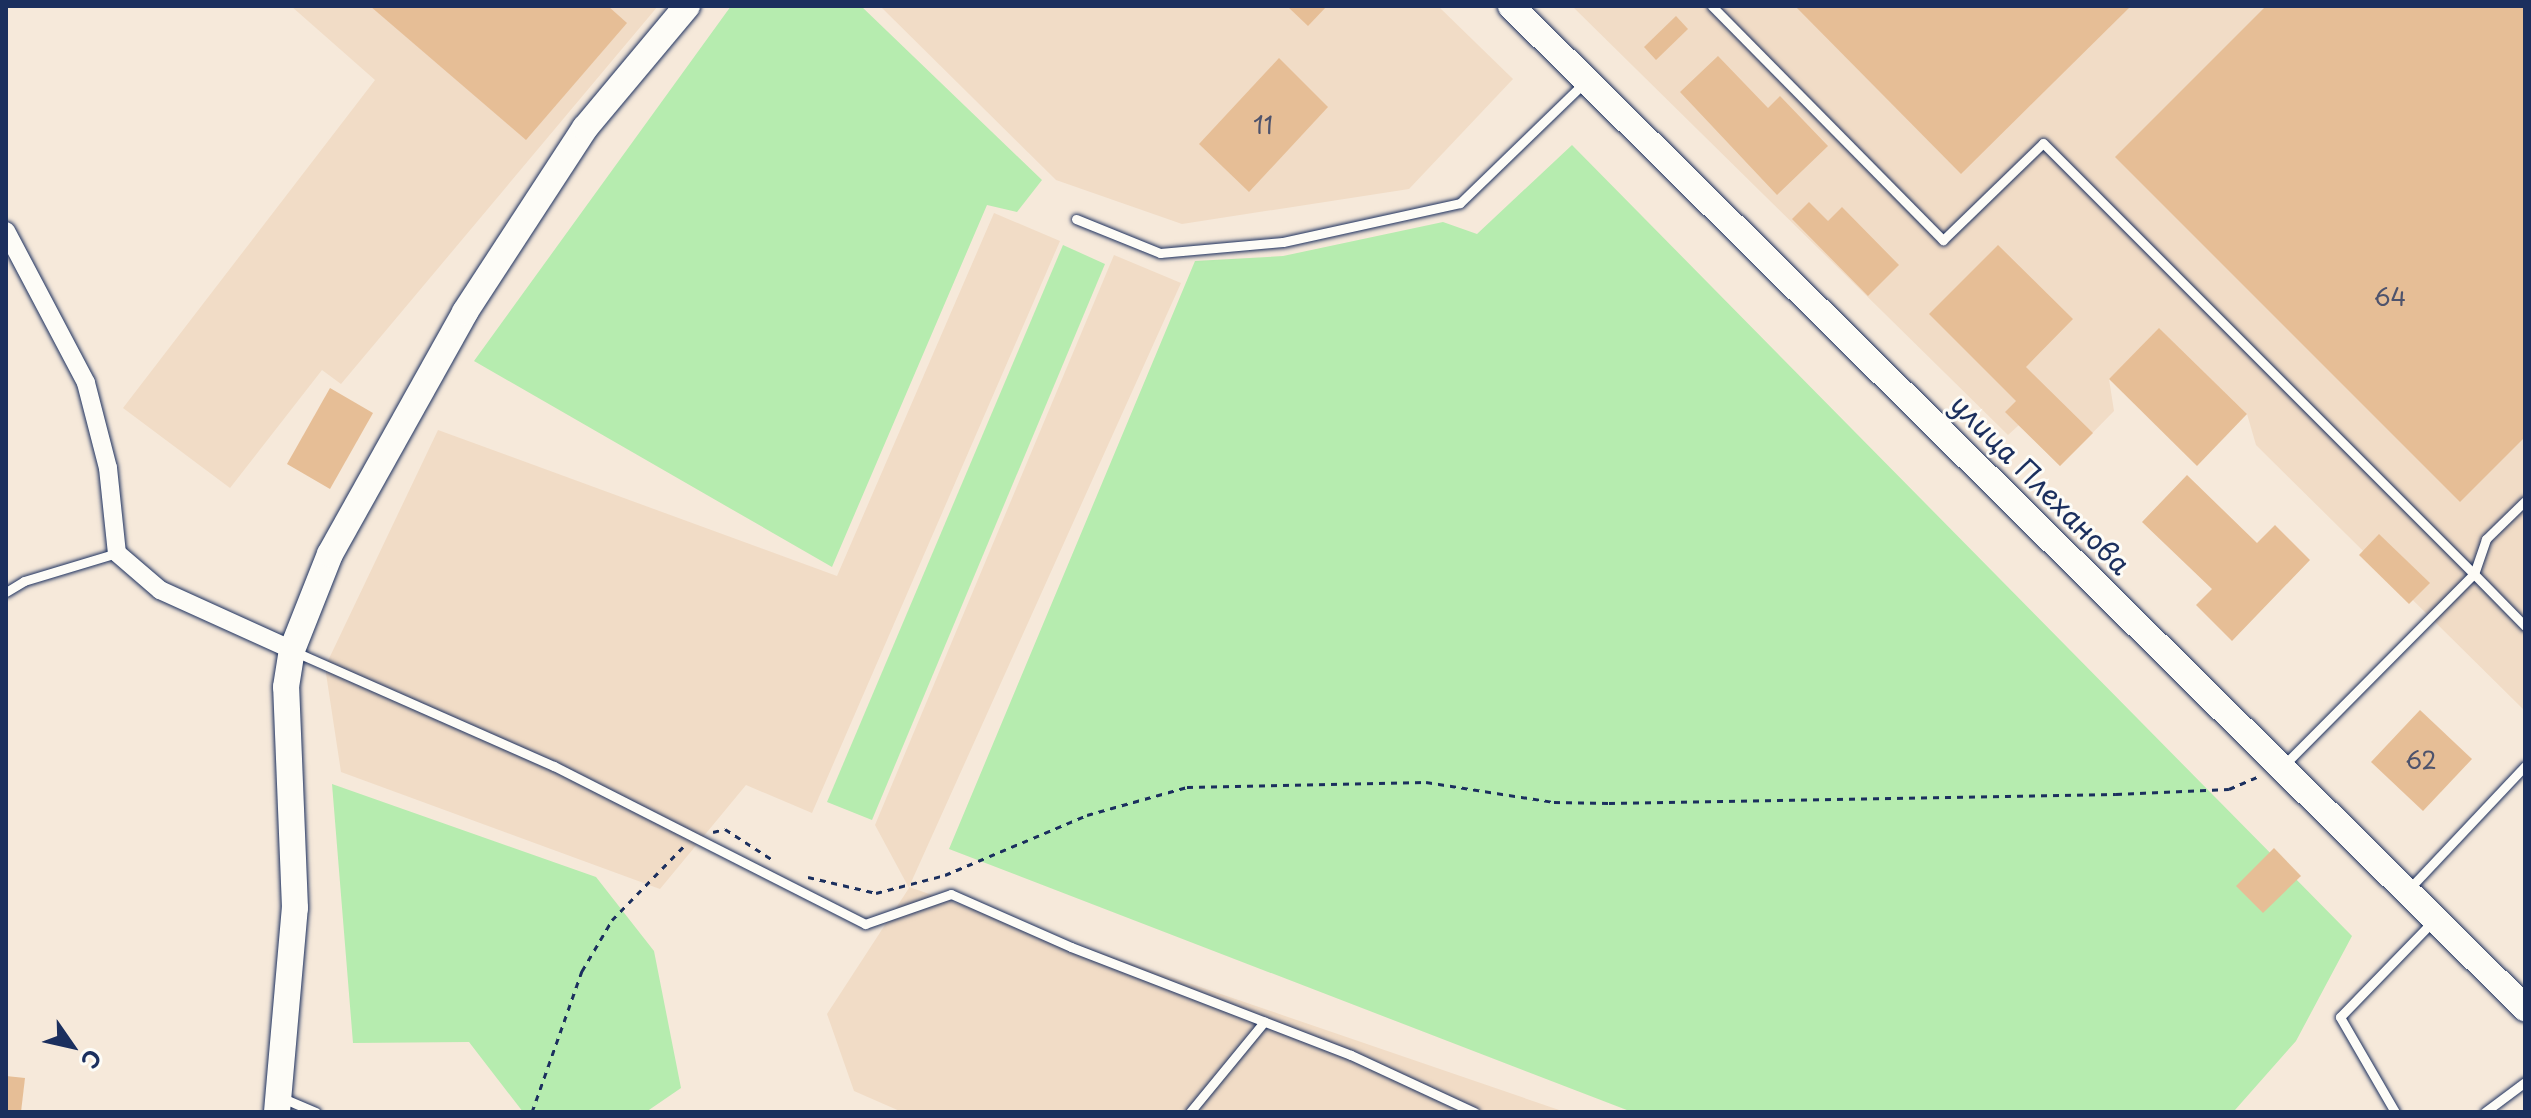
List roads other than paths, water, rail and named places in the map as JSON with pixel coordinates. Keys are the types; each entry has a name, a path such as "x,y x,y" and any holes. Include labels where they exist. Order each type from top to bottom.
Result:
{"main road":[{"path":"279,1105 295,908 286,687 292,650 330,554 465,312 585,128 687,6"},
{"name":"улица Плеханова","path":"1511,6 2525,1008"}],"street":[{"path":"6,231 86,383 108,468 117,553 160,590 292,650"}],"lane":[{"path":"1712,6 1943,240 2043,143 2525,626"},
{"path":"1076,219 1160,253 1283,242 1460,203 1587,80"},
{"path":"2282,767 2474,574 2486,539 2525,501"},
{"path":"6,592 24,581 117,553"},
{"path":"292,650 696,836 865,924 951,894 1474,1112"},
{"path":"2407,891 2525,766"},
{"path":"2395,1112 2340,1017 2435,919"},
{"path":"1190,1112 1264,1022"},
{"path":"2485,1112 2525,1082"},
{"path":"279,1105 316,1112"}]}
